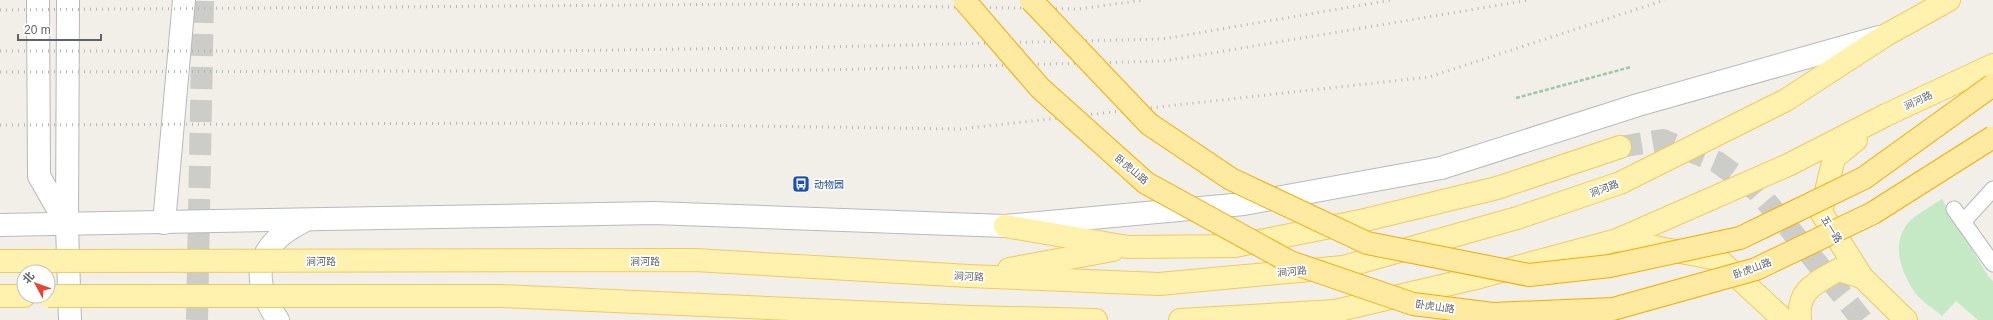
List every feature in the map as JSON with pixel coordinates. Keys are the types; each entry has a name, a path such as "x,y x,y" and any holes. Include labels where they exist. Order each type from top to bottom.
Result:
{"highway":[{"name":"卧虎山路","path":"964,0 1040,88 1146,183 1290,262 1413,304 1492,314 1613,309 1756,269 1873,213 1993,137"},
{"path":"1031,0 1149,124 1232,179 1367,243 1529,275 1610,266 1740,238 1864,178 1993,85"}],"main road":[{"path":"38,0 39,176 67,225"},
{"path":"68,0 67,225 70,320"},
{"path":"164,223 184,0"},
{"name":"涧河路","path":"0,261 695,260 968,276 1159,284 1343,267 1518,218 1620,183 1786,100 1886,35 1949,0"},
{"name":"涧河路","path":"0,226 654,213 1005,226 1244,204 1441,168 1638,105 1886,35"},
{"name":"涧河路","path":"1180,320 1335,311 1480,277 1617,240 1788,165 1886,115 1993,65"},
{"name":"五一路","path":"1886,115 1834,158 1821,212 1862,277 1906,320"},
{"path":"968,276 1128,248 1235,246 1365,220 1497,188 1620,147"},
{"path":"278,320 268,306 262,289 261,269 264,254 275,240 288,229 305,220"},
{"path":"1005,226 1128,248"},
{"path":"1617,240 1718,259 1784,320"},
{"path":"1800,320 1799,306 1810,287 1838,270 1862,277"},
{"path":"0,296 16,296"},
{"path":"56,296 501,296 970,317 1096,320"}],"lane":[{"path":"1963,222 1993,189"},
{"path":"1954,209 1993,264"}],"path":[{"path":"1516,98 1631,67"}],"green space":[{"path":"1942,199 1988,276 1993,281 1993,320 1978,320 1956,301 1942,316 1916,294 1906,277 1902,267 1899,247 1900,237 1904,228 1911,220"}],"tunnel":[{"path":"197,320 203,0"},
{"path":"1620,147 1663,140 1717,162 1757,191 1789,228 1862,320"}],"railway":[{"path":"0,10 767,4 1078,9 1145,0"},
{"path":"0,51 548,51 824,47 1162,39 1392,0"},
{"path":"0,72 824,70 1164,61 1530,0"},
{"path":"0,125 546,123 960,129 1429,77 1665,0"}],"place":[{"name":"动物园","path":"801,184"}]}
